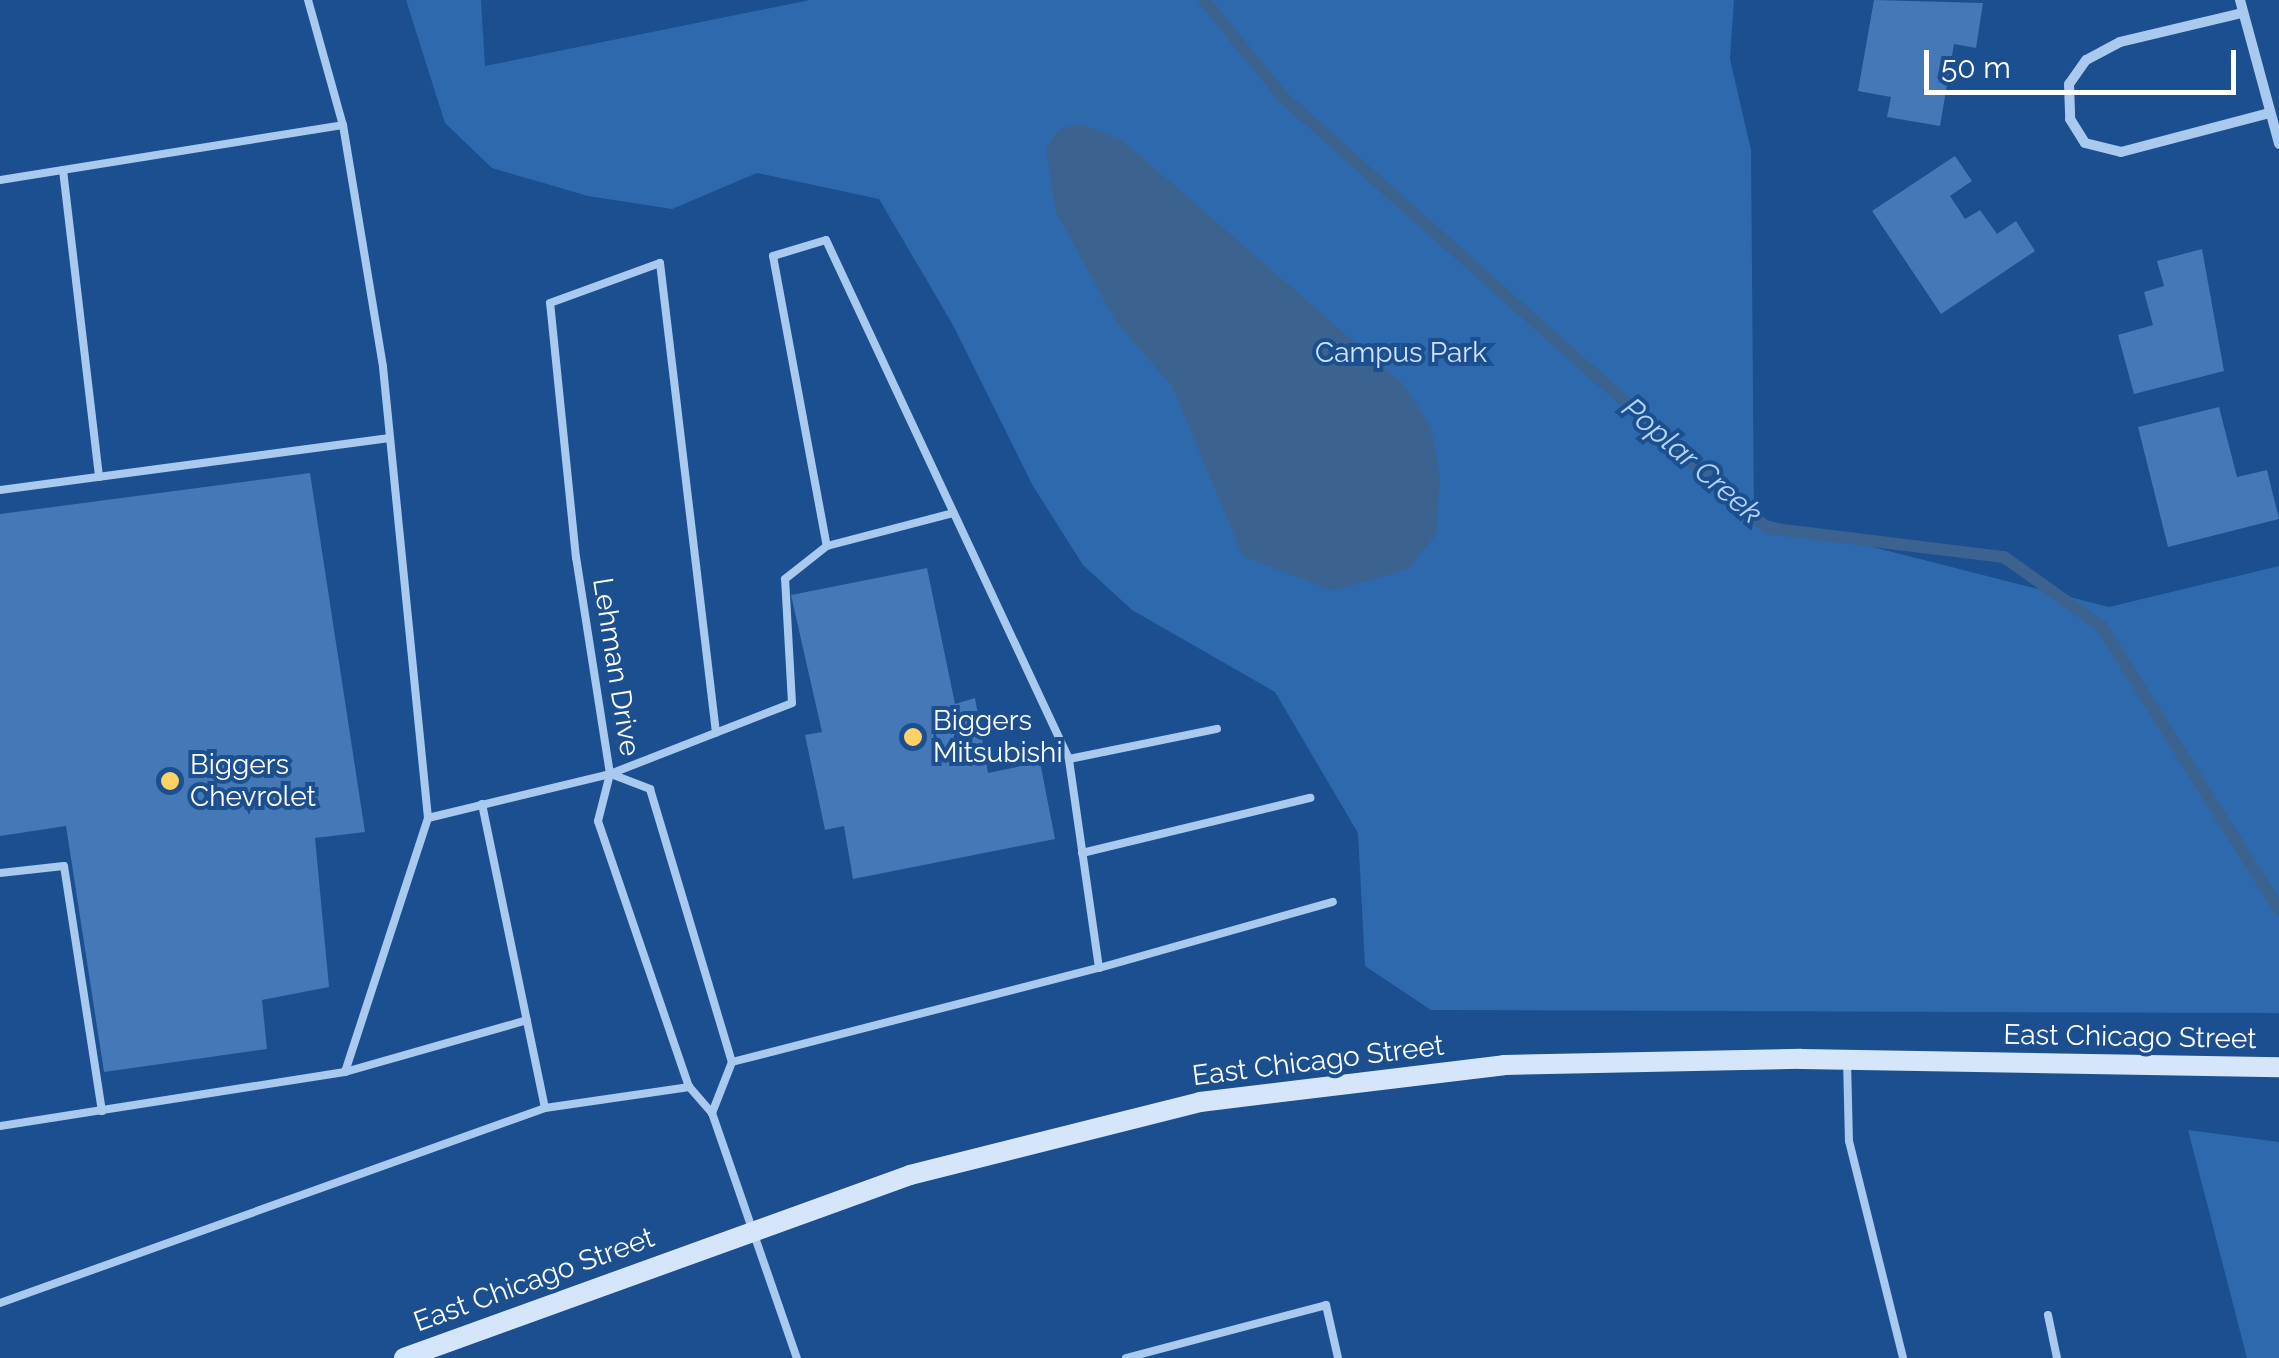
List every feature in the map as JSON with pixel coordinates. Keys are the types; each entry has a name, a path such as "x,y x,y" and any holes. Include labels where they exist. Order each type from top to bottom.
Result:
{"main road":[{"name":"East Chicago Street","path":"404,1358 910,1175 1200,1102 1504,1065 1847,1060 2279,1067"}],"street":[{"path":"2240,0 2279,144"},
{"path":"2242,13 2120,42 2086,60 2069,84 2070,120 2085,143 2120,152 2270,113"}],"lane":[{"path":"308,0 344,125 390,438 428,818 346,1072"},
{"path":"0,180 344,125"},
{"path":"63,170 100,477"},
{"path":"826,546 773,256 826,240 1068,759 1099,968"},
{"name":"Lehman Drive","path":"716,732 660,263 550,303 576,558 610,774 650,789 732,1062"},
{"path":"0,490 390,438"},
{"path":"428,818 610,774 792,703 785,579 826,546 953,512"},
{"path":"1068,759 1217,729"},
{"path":"610,774 598,822 689,1087 712,1114 797,1358"},
{"path":"1082,853 1310,798"},
{"path":"482,804 545,1108"},
{"path":"0,873 64,866 102,1110"},
{"path":"712,1114 732,1062 1099,968 1333,902"},
{"path":"0,1126 346,1072 527,1020"},
{"path":"1847,1060 1850,1140 1903,1358"},
{"path":"0,1303 545,1108 689,1087"},
{"path":"1126,1358 1326,1305 1338,1358"},
{"path":"2048,1314 2056,1358"}],"green space":[{"name":"Campus Park","path":"406,0 481,0 485,66 810,0 1734,0 1730,59 1751,150 1754,517 2109,607 2279,566 2279,1013 1431,1010 1365,966 1358,833 1275,692 1132,610 1083,565 1033,486 953,325 879,199 757,173 672,209 588,196 492,168 445,123"},
{"path":"2188,1130 2279,1142 2279,1358 2247,1358"}],"shaded area":[{"path":"1082,124 1123,141 1404,385 1431,427 1440,477 1436,535 1408,569 1333,591 1243,556 1172,386 1117,323 1056,212 1046,149 1059,129"}],"building":[{"path":"1874,0 1983,3 1976,48 1954,44 1940,126 1887,117 1891,97 1858,91"},
{"path":"1955,156 1972,181 1950,196 1965,219 1980,210 1997,234 2016,221 2035,251 1941,314 1872,211"},
{"path":"2202,249 2224,371 2134,394 2118,335 2153,325 2144,292 2164,286 2157,261"},
{"path":"2219,407 2237,477 2267,470 2279,519 2168,547 2138,427"},
{"path":"310,473 365,832 315,838 329,987 262,1000 267,1049 104,1072 66,826 0,836 0,514"},
{"path":"927,568 955,704 975,698 988,773 1040,762 1055,839 853,879 844,826 825,830 805,735 822,732 791,595"}],"waterway":[{"name":"Poplar Creek","path":"1204,0 1284,98 1767,528 2004,557 2102,627 2279,909"}],"place":[{"name":"Biggers Mitsubishi","path":"913,737"},
{"name":"Biggers Chevrolet","path":"170,781"}]}
